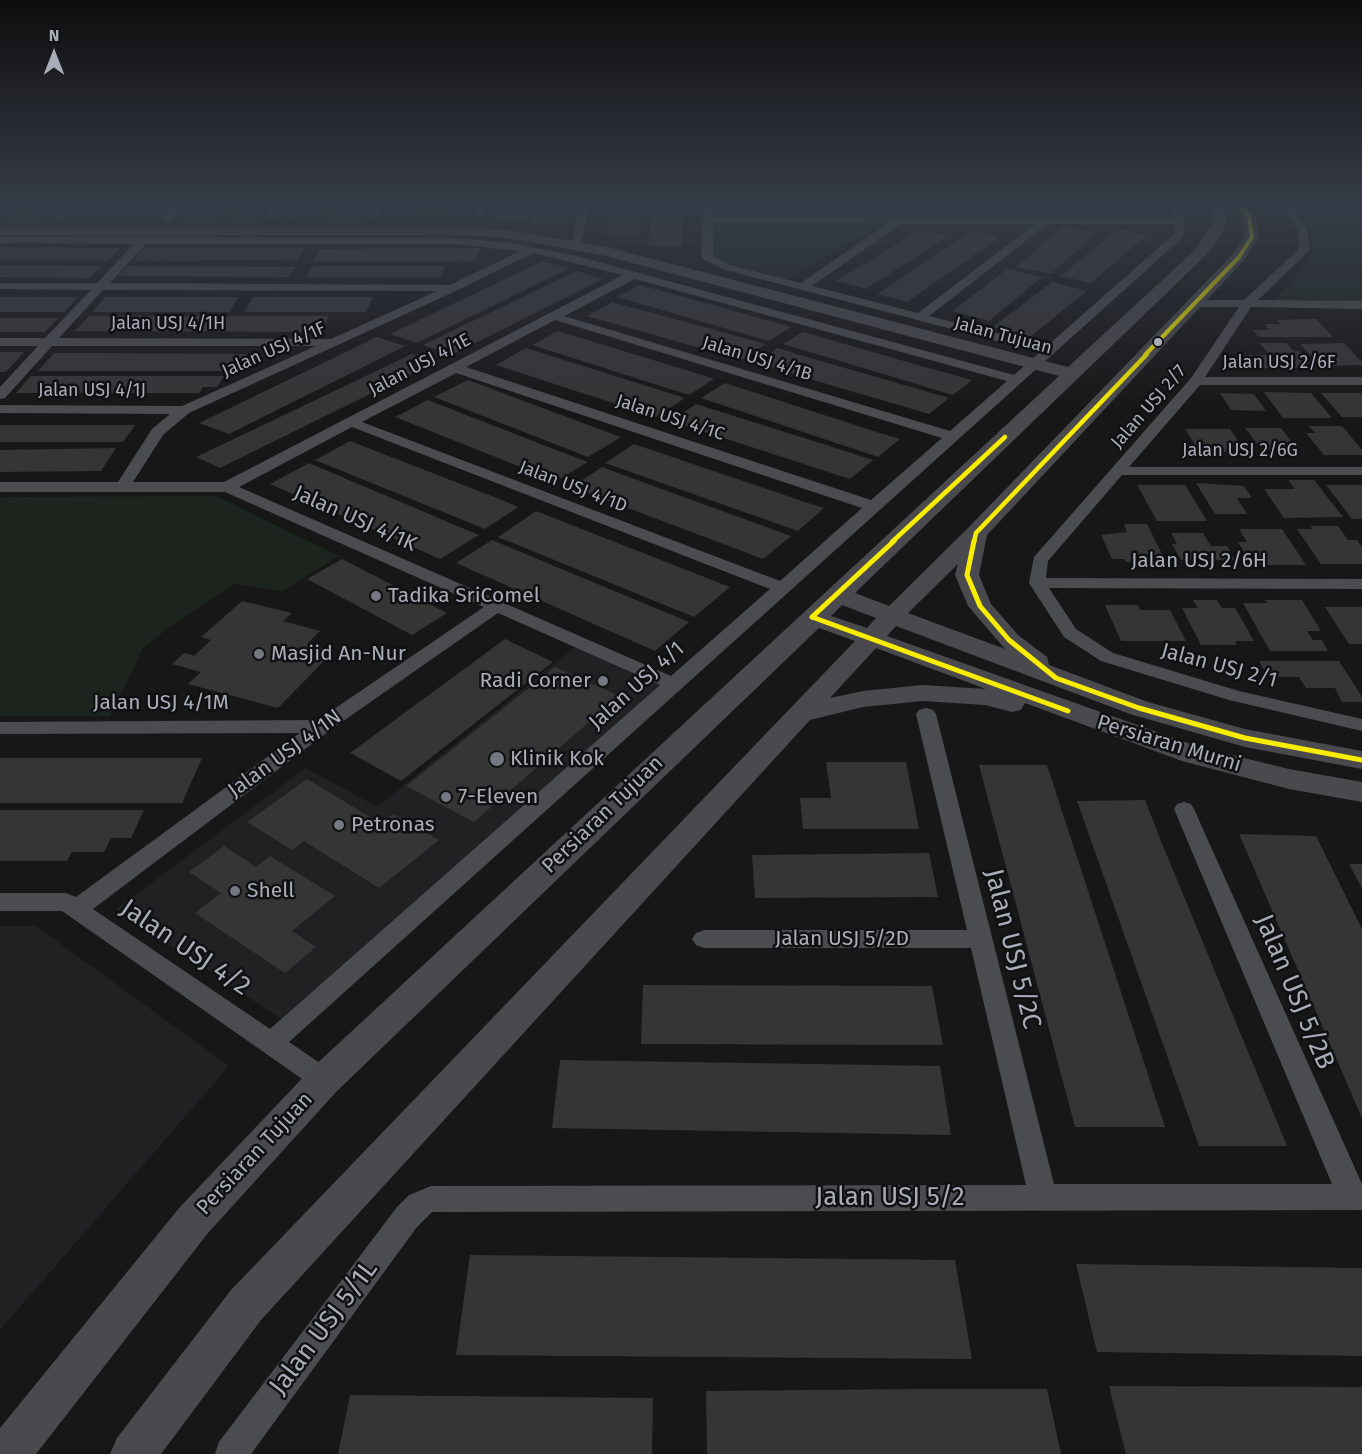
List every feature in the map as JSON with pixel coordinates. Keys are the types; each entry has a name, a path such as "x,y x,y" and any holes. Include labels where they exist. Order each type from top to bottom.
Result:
{"main road":[{"name":"Jalan Tujuan","path":"688,274 1072,374"},
{"name":"Persiaran Tujuan","path":"8,1454 194,1220 324,1080 1178,274"},
{"path":"133,1454 246,1305 882,627 976,533 1223,274"},
{"path":"976,533 967,575 980,606 1010,640 1056,678"},
{"name":"Persiaran Murni","path":"837,595 882,627 1116,729 1192,754 1278,777 1362,792"},
{"name":"Persiaran Murni","path":"812,617 882,627 1056,678 1139,708 1245,738 1362,760"},
{"path":"800,714 863,699 923,693 985,697 1116,729"}],"street":[{"path":"0,395 111,274"},
{"name":"Jalan USJ 4/1F","path":"123,487 157,432 184,410 483,274"},
{"path":"624,274 1015,379"},
{"path":"752,274 1048,350"},
{"path":"803,287 822,274"},
{"path":"919,318 976,274"},
{"name":"Jalan USJ 4/1","path":"272,1042 1135,274"},
{"name":"Jalan USJ 2/7","path":"1037,583 1040,560 1197,381 1241,302 1276,274"},
{"name":"Jalan USJ 4/1E","path":"227,487 631,276"},
{"path":"1213,284 1241,302"},
{"path":"0,286 454,288"},
{"path":"1194,303 1362,305"},
{"name":"Jalan USJ 4/1B","path":"553,316 951,436"},
{"name":"Jalan USJ 4/1H","path":"0,342 336,342"},
{"name":"Jalan USJ 4/1C","path":"455,368 872,506"},
{"name":"Jalan USJ 2/6F","path":"1197,381 1362,381"},
{"name":"Jalan USJ 4/1J","path":"0,409 184,410"},
{"name":"Jalan USJ 4/1D","path":"350,422 781,587"},
{"name":"Jalan USJ 2/6G","path":"1118,471 1362,471"},
{"name":"Jalan USJ 4/1K","path":"0,487 227,487 673,684"},
{"name":"Jalan USJ 2/6H","path":"1037,583 1362,584"},
{"name":"Jalan USJ 2/1","path":"1037,583 1070,633 1107,657 1236,696 1362,725"},
{"name":"Jalan USJ 4/1N","path":"77,909 322,726 496,606"},
{"name":"Jalan USJ 5/2C","path":"926,714 1043,1198"},
{"name":"Jalan USJ 4/1M","path":"0,728 322,726"},
{"name":"Jalan USJ 5/2B","path":"1184,809 1357,1197"},
{"name":"Jalan USJ 4/2","path":"0,903 66,903 77,909 324,1080"},
{"name":"Jalan USJ 5/2D","path":"704,939 981,939"},
{"name":"Jalan USJ 5/2","path":"419,1204 431,1199 1357,1197"},
{"name":"Jalan USJ 5/1L","path":"231,1454 419,1204"}],"shaded area":[{"path":"763,274 797,274 787,280"},
{"path":"1297,274 1362,274 1362,305 1272,305"},
{"path":"216,496 339,556 282,591 234,584 169,627 143,648 110,716 0,716 0,497"},
{"path":"576,646 660,685 281,1019 116,909 306,768 377,807"},
{"path":"0,926 36,926 229,1066 0,1330"}],"building":[{"path":"0,274 94,274 90,278 0,277"},
{"path":"120,274 291,274 289,277 118,276"},
{"path":"308,274 441,274 440,277 306,277"},
{"path":"516,274 558,274 417,343 390,334"},
{"path":"570,274 586,274 603,279 451,355 423,345"},
{"path":"848,274 889,274 866,289 836,281"},
{"path":"907,274 947,274 907,302 877,294"},
{"path":"1001,274 1028,274 1042,277 989,321 952,311"},
{"path":"1063,274 1102,274 1091,283 1060,276"},
{"path":"1052,282 1087,291 1030,337 993,327"},
{"path":"640,285 791,327 769,341 617,297"},
{"path":"0,297 78,297 65,312 0,312"},
{"path":"105,297 239,297 229,312 92,312"},
{"path":"253,297 373,297 366,312 244,312"},
{"path":"612,302 766,344 742,360 587,316"},
{"path":"89,316 329,316 320,332 75,331"},
{"path":"0,318 58,318 45,332 0,332"},
{"path":"1316,319 1333,337 1259,337 1252,330 1269,330 1265,324 1281,324 1277,320"},
{"path":"558,331 714,379 689,395 532,345"},
{"path":"803,332 972,380 953,395 783,344"},
{"path":"377,337 405,346 229,434 199,423"},
{"path":"1259,343 1286,343 1294,351 1300,351 1315,368 1247,368 1237,355 1270,355"},
{"path":"1344,343 1362,362 1362,365 1320,366 1300,344"},
{"path":"526,348 685,398 656,417 496,365"},
{"path":"778,348 949,398 929,414 756,363"},
{"path":"0,352 24,352 6,372 0,372"},
{"path":"54,353 247,354 236,371 38,371"},
{"path":"412,354 435,362 220,468 196,457"},
{"path":"31,376 224,376 217,387 203,387 199,393 16,393"},
{"path":"468,380 621,437 588,457 434,397"},
{"path":"725,383 900,439 878,457 701,398"},
{"path":"1264,392 1311,393 1332,418 1283,418"},
{"path":"1220,393 1254,394 1266,411 1231,410"},
{"path":"1321,393 1362,393 1362,417 1342,417"},
{"path":"428,400 588,462 556,481 395,417"},
{"path":"696,404 873,460 850,479 671,421"},
{"path":"0,425 135,425 123,442 0,442"},
{"path":"1309,426 1342,426 1362,450 1362,455 1324,455 1306,433 1315,433"},
{"path":"1245,428 1281,428 1298,450 1262,450"},
{"path":"1185,429 1230,429 1246,452 1200,452"},
{"path":"350,441 518,507 485,529 315,460"},
{"path":"634,444 824,508 798,531 605,463"},
{"path":"116,448 101,471 0,472 0,450"},
{"path":"309,463 479,535 440,559 270,484"},
{"path":"602,467 791,536 763,559 572,487"},
{"path":"1288,480 1314,480 1343,517 1284,518 1264,489 1295,489"},
{"path":"1196,483 1244,486 1252,498 1237,498 1247,514 1215,514"},
{"path":"1137,485 1185,485 1207,521 1157,521"},
{"path":"1326,485 1362,485 1362,519 1352,519"},
{"path":"536,511 730,587 694,617 498,537"},
{"path":"1124,524 1147,524 1166,562 1126,562 1125,559 1112,559 1101,535 1127,532"},
{"path":"1310,526 1338,526 1348,540 1357,540 1362,547 1362,564 1321,564 1297,529 1313,529"},
{"path":"1239,529 1282,529 1306,565 1252,565 1238,542 1247,542"},
{"path":"1171,533 1203,533 1211,546 1227,546 1235,560 1181,560 1172,544 1177,544"},
{"path":"492,540 689,622 655,651 456,563"},
{"name":"Tadika SriComel","path":"342,559 447,613 412,635 307,579"},
{"path":"1193,600 1217,600 1222,608 1235,608 1254,641 1235,641 1237,645 1201,645 1182,608 1198,608"},
{"path":"1265,600 1302,600 1321,631 1307,631 1313,640 1322,640 1328,651 1270,651 1243,603 1267,603"},
{"name":"Masjid An-Nur","path":"242,601 292,613 283,621 320,631 307,644 328,649 318,658 325,660 278,708 188,684 201,672 172,664 184,653 194,656 211,640 201,637"},
{"path":"1105,605 1138,605 1140,610 1170,610 1186,641 1121,641"},
{"path":"1325,607 1362,607 1362,644 1349,644"},
{"path":"505,639 553,662 401,781 350,753"},
{"path":"1259,661 1339,661 1362,697 1362,702 1342,702 1335,688 1306,688 1299,677 1268,677"},
{"path":"555,667 619,696 474,822 406,786"},
{"path":"0,758 202,758 182,803 0,803"},
{"path":"826,762 906,762 919,829 803,829 800,798 831,798"},
{"path":"979,765 1047,765 1165,1127 1075,1127"},
{"path":"307,779 380,823 393,814 439,840 379,888 304,841 292,850 247,822"},
{"path":"1145,800 1287,1146 1199,1146 1077,801"},
{"path":"0,810 144,810 131,838 111,838 104,852 72,852 67,861 0,861"},
{"path":"1239,834 1316,836 1362,929 1362,1118"},
{"path":"224,846 256,867 270,856 335,896 292,931 316,947 285,973 195,913 221,893 189,872"},
{"path":"929,853 938,897 755,898 752,855"},
{"path":"1349,864 1362,864 1362,888"},
{"path":"643,985 932,986 943,1045 641,1044"},
{"path":"560,1060 940,1066 951,1135 552,1128"},
{"path":"470,1255 955,1260 972,1359 456,1355"},
{"path":"1076,1264 1362,1268 1362,1356 1097,1352"},
{"path":"1109,1386 1362,1387 1362,1454 1126,1454"},
{"path":"1047,1389 1061,1454 707,1454 706,1391"},
{"path":"350,1395 653,1398 652,1454 338,1454"}],"transit line":[{"path":"1223,274 976,533 967,575 980,606 1009,640 1056,678 1139,708 1245,738 1362,760"},
{"path":"812,617 1005,437"},
{"path":"812,617 1068,711"}],"place":[{"name":"Tadika SriComel","path":"376,596"},
{"name":"Masjid An-Nur","path":"259,654"},
{"name":"Radi Corner","path":"603,681"},
{"name":"Klinik Kok","path":"497,759"},
{"name":"7-Eleven","path":"446,797"},
{"name":"Petronas","path":"339,825"},
{"name":"Shell","path":"235,891"}]}
